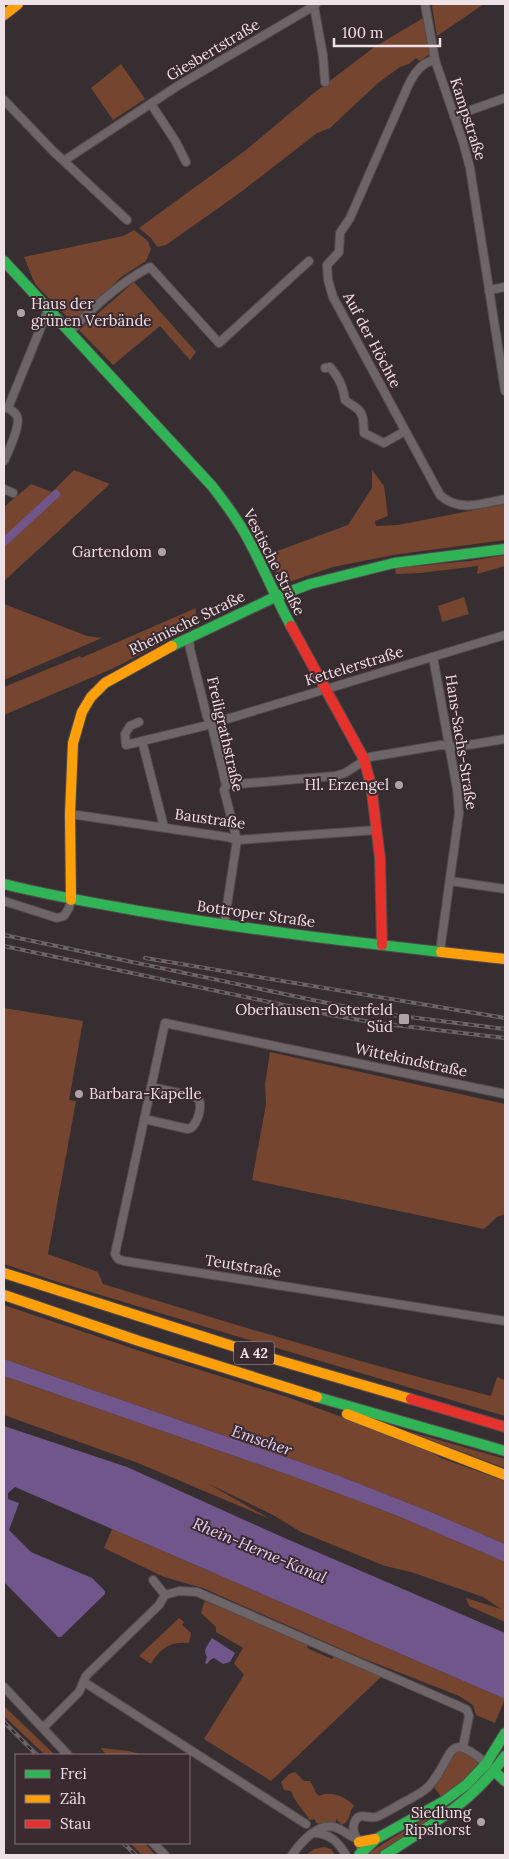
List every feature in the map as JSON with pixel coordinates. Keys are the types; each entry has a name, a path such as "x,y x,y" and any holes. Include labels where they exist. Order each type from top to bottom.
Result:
{"main road":[{"path":"4,15 18,4"},
{"name":"Vestische Straße","path":"4,261 221,497 250,542 275,597 364,760 371,785 381,867 382,944"},
{"name":"Rheinische Straße","path":"71,900 70,814 73,743 79,719 98,689 112,678 189,638 275,597 320,581 380,565 505,549"},
{"name":"Bottroper Straße","path":"4,884 71,900 224,925 306,937 505,959"},
{"name":"A 42","path":"4,1273 267,1358 505,1428"},
{"name":"A 42","path":"4,1295 139,1341 317,1397 505,1450"},
{"path":"317,1397 334,1409 505,1475"},
{"path":"361,1855 376,1839 456,1794 486,1764 505,1733"},
{"path":"385,1855 453,1812 474,1795 495,1772 505,1756"},
{"path":"495,1772 505,1781"},
{"path":"357,1840 376,1839"}],"street":[{"name":"Kampstraße","path":"425,4 435,60 464,142 470,168 505,391"},
{"path":"315,5 325,82"},
{"name":"Giesbertstraße","path":"65,160 209,68 315,5"},
{"name":"Auf der Höchte","path":"435,60 418,69 410,81 350,218 340,233 339,252 326,268 332,297 440,495 454,504 469,506 505,499"},
{"path":"454,116 505,98"},
{"path":"4,100 127,220"},
{"path":"151,104 176,142 186,162"},
{"path":"69,333 113,290 130,277 150,266 219,343 309,261"},
{"path":"489,290 505,287"},
{"path":"4,462 18,426 16,414 6,408 48,310"},
{"path":"325,368 330,367 339,377 344,400 362,414 364,433 367,436 384,443 405,431"},
{"path":"4,489 13,493"},
{"name":"Kettelerstraße","path":"142,741 204,726 211,722 505,635"},
{"name":"Freiligrathstraße","path":"189,638 191,654 207,717 211,722 226,785 224,790 237,840 224,925"},
{"name":"Hans-Sachs-Straße","path":"433,657 449,746 459,818 440,951"},
{"path":"138,722 130,726 126,734 126,745 142,741 164,827"},
{"path":"226,785 335,776 370,757 441,745 456,747 505,739"},
{"name":"Baustraße","path":"70,814 164,827 237,840 377,830"},
{"path":"450,881 505,888"},
{"path":"4,901 57,918 64,916 71,900"},
{"name":"Teutstraße","path":"165,1023 116,1247 118,1258 505,1321"},
{"name":"Wittekindstraße","path":"165,1023 505,1094"},
{"path":"144,1120 192,1128 196,1123 198,1114 200,1101 196,1097 151,1087"},
{"path":"153,1580 166,1595"},
{"path":"43,1728 79,1692 90,1672 159,1605 166,1595 178,1591 191,1591 462,1707 469,1716 463,1748"},
{"path":"84,1682 306,1824"},
{"path":"4,1687 67,1754"},
{"path":"361,1855 354,1825 358,1818 377,1816 421,1792 431,1784 451,1752 458,1748 468,1749 495,1772"},
{"path":"292,1855 302,1841 323,1828 332,1827 357,1840"},
{"path":"314,1833 322,1833 332,1837 346,1855"},
{"path":"154,1844 165,1855"}],"shaded area":[{"path":"435,4 484,4 437,36 432,6"},
{"path":"423,18 430,54 420,61 416,58 378,83 330,128 317,133 241,192 166,245 157,247 151,238 139,228 246,150 314,93 373,48"},
{"path":"121,64 145,99 113,120 91,88"},
{"path":"134,230 148,241 151,249 146,261 121,277 74,324 35,284 24,257 123,236"},
{"path":"134,282 196,352 190,360 160,326 113,365 79,330"},
{"path":"74,470 110,484 4,581 4,507 31,484 52,492"},
{"path":"372,470 384,486 388,516 375,521 376,526 398,525 505,504 505,540 393,555 333,567 280,585 269,554 348,525 372,488"},
{"path":"505,555 505,566 477,574 478,566 396,574 395,568 470,561"},
{"path":"464,597 469,614 442,622 438,606"},
{"path":"4,604 87,636 102,638 4,680"},
{"path":"196,608 195,626 114,668 4,715 4,687 80,656 81,658"},
{"path":"4,1008 83,1021 69,1100 76,1101 48,1254 98,1272 103,1284 394,1370 491,1396 497,1377 505,1380 505,1416 61,1283 4,1264"},
{"path":"270,1052 505,1104 505,1214 497,1217 484,1229 252,1180 266,1104 265,1084"},
{"path":"4,1305 149,1354 290,1398 418,1445 441,1458 505,1481 505,1544 340,1476 4,1359"},
{"path":"4,1376 289,1475 393,1514 505,1562 505,1622 469,1606 466,1598 501,1609 483,1597 411,1572 385,1566 301,1532 273,1515 207,1483 270,1519 138,1463 4,1415"},
{"path":"404,1430 505,1459 505,1468"},
{"path":"112,1529 505,1699 495,1723 476,1715 473,1705 459,1696 357,1656 203,1588 164,1577 104,1548"},
{"path":"205,1600 308,1645 307,1648 332,1659 334,1656 381,1677 271,1781 204,1739 244,1675 234,1663 243,1648 216,1632 216,1627 201,1613"},
{"path":"179,1618 184,1622 182,1625 191,1633 189,1643 177,1643 167,1647 158,1654 151,1664 139,1656"},
{"path":"4,1706 54,1754 44,1754 4,1716"},
{"path":"101,1748 140,1754 105,1754"},
{"path":"458,1748 485,1764 444,1800 432,1785"},
{"path":"295,1772 304,1781 310,1781 319,1796 333,1794 343,1797 354,1806 345,1823 342,1825 336,1819 336,1823 332,1822 328,1825 316,1823 315,1819 310,1820 297,1803 291,1791 284,1790 281,1782 289,1774"},
{"path":"475,1784 477,1786 463,1798 379,1855 365,1855 448,1806"},
{"path":"131,1844 146,1844 155,1855 142,1855"},
{"path":"324,1847 331,1849 335,1855 306,1855 314,1849"}],"water":[{"path":"4,1359 340,1476 431,1512 505,1544 505,1562 393,1514 289,1475 4,1376"},
{"name":"Rhein-Herne-Kanal","path":"4,1426 127,1467 280,1536 505,1633 505,1699 15,1487 8,1493 8,1499 19,1503 9,1530 31,1552 92,1578 105,1591 105,1594 61,1637 58,1637 4,1582"},
{"path":"212,1638 235,1653 230,1662 223,1664 214,1658 207,1664 205,1663 207,1657 205,1650"}],"waterway":[{"path":"4,542 56,494"}],"railway":[{"path":"4,935 377,1013 505,1029"},
{"path":"4,946 331,1015 377,1023 505,1038"},
{"path":"145,958 505,1018"},
{"path":"4,1722 36,1754"},
{"path":"124,1844 136,1855"}],"traffic: fast":[{"path":"4,261 212,486 245,534 291,626"},
{"path":"172,646 275,597 310,584 394,563 505,549"},
{"path":"4,884 42,893 193,920 441,952"},
{"path":"317,1397 505,1451"},
{"path":"359,1855 376,1839 444,1801 466,1785 486,1764 505,1733"},
{"path":"385,1855 465,1800 479,1787 505,1756"},
{"path":"495,1772 505,1781"}],"traffic: slow":[{"path":"4,15 18,4"},
{"path":"71,900 70,814 73,743 82,712 91,697 105,683 172,646"},
{"path":"441,952 505,959"},
{"path":"4,1273 267,1357 411,1399"},
{"path":"4,1295 139,1341 317,1397"},
{"path":"347,1414 505,1475"},
{"path":"359,1842 375,1839"}],"traffic: jam":[{"path":"291,626 364,759 371,785 380,858 382,945"},
{"path":"411,1399 505,1427"}],"place":[{"name":"Haus der grünen Verbände","path":"21,313"},
{"name":"Gartendom","path":"162,552"},
{"name":"Hl. Erzengel","path":"399,785"},
{"name":"Oberhausen-Osterfeld Süd","path":"404,1019"},
{"name":"Barbara-Kapelle","path":"79,1094"},
{"name":"Siedlung Ripshorst","path":"481,1822"}],"water label":[{"name":"Emscher","path":"262,1440"}]}
